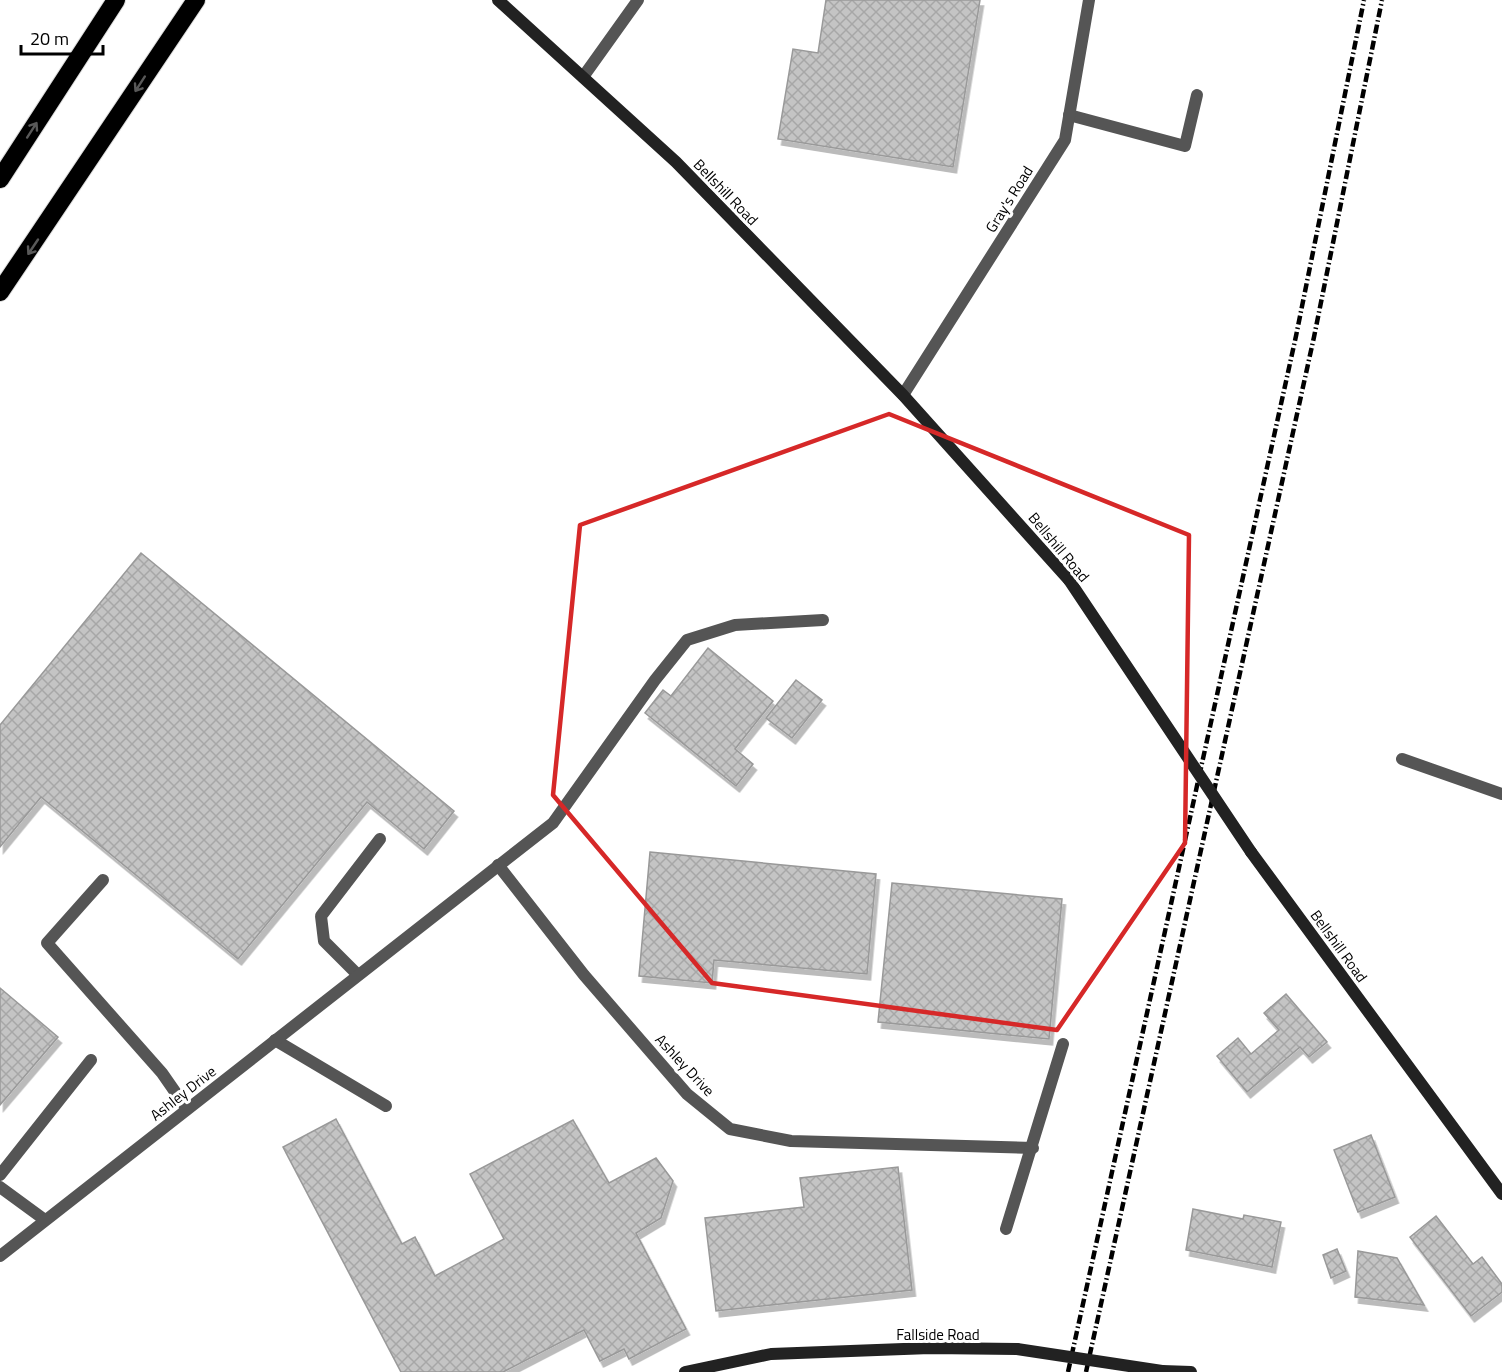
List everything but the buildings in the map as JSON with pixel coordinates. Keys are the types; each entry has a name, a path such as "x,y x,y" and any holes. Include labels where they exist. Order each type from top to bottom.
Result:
{"highway":[{"path":"0,179 116,0"},
{"path":"0,292 28,254 196,0"}],"main road":[{"name":"Bellshill Road","path":"498,0 676,162 903,395 1069,580 1251,852 1502,1194"},
{"name":"Fallside Road","path":"685,1372 771,1354 930,1348 1017,1349 1162,1371 1191,1372"}],"lane":[{"path":"583,77 638,0"},
{"name":"Gray's Road","path":"903,395 1065,140 1089,0"},
{"path":"1069,115 1185,146 1197,95"},
{"name":"Ashley Drive","path":"0,1256 553,823 655,680 687,640 735,625 823,620"},
{"path":"1402,759 1502,794"},
{"path":"358,975 324,941 321,916 380,839"},
{"name":"Ashley Drive","path":"498,865 584,975 687,1094 730,1129 791,1141 1033,1148"},
{"path":"103,880 47,943 162,1073 187,1109"},
{"path":"275,1040 386,1106"},
{"path":"1006,1229 1033,1148 1063,1044"},
{"path":"0,1175 91,1060"},
{"path":"0,1187 45,1220"}],"highlighted area":[{"path":"889,414 1189,535 1185,843 1057,1030 712,983 553,795 580,525"}],"railway":[{"path":"1068,1372 1296,336 1364,0"},
{"path":"1086,1372 1314,337 1382,0"}]}
